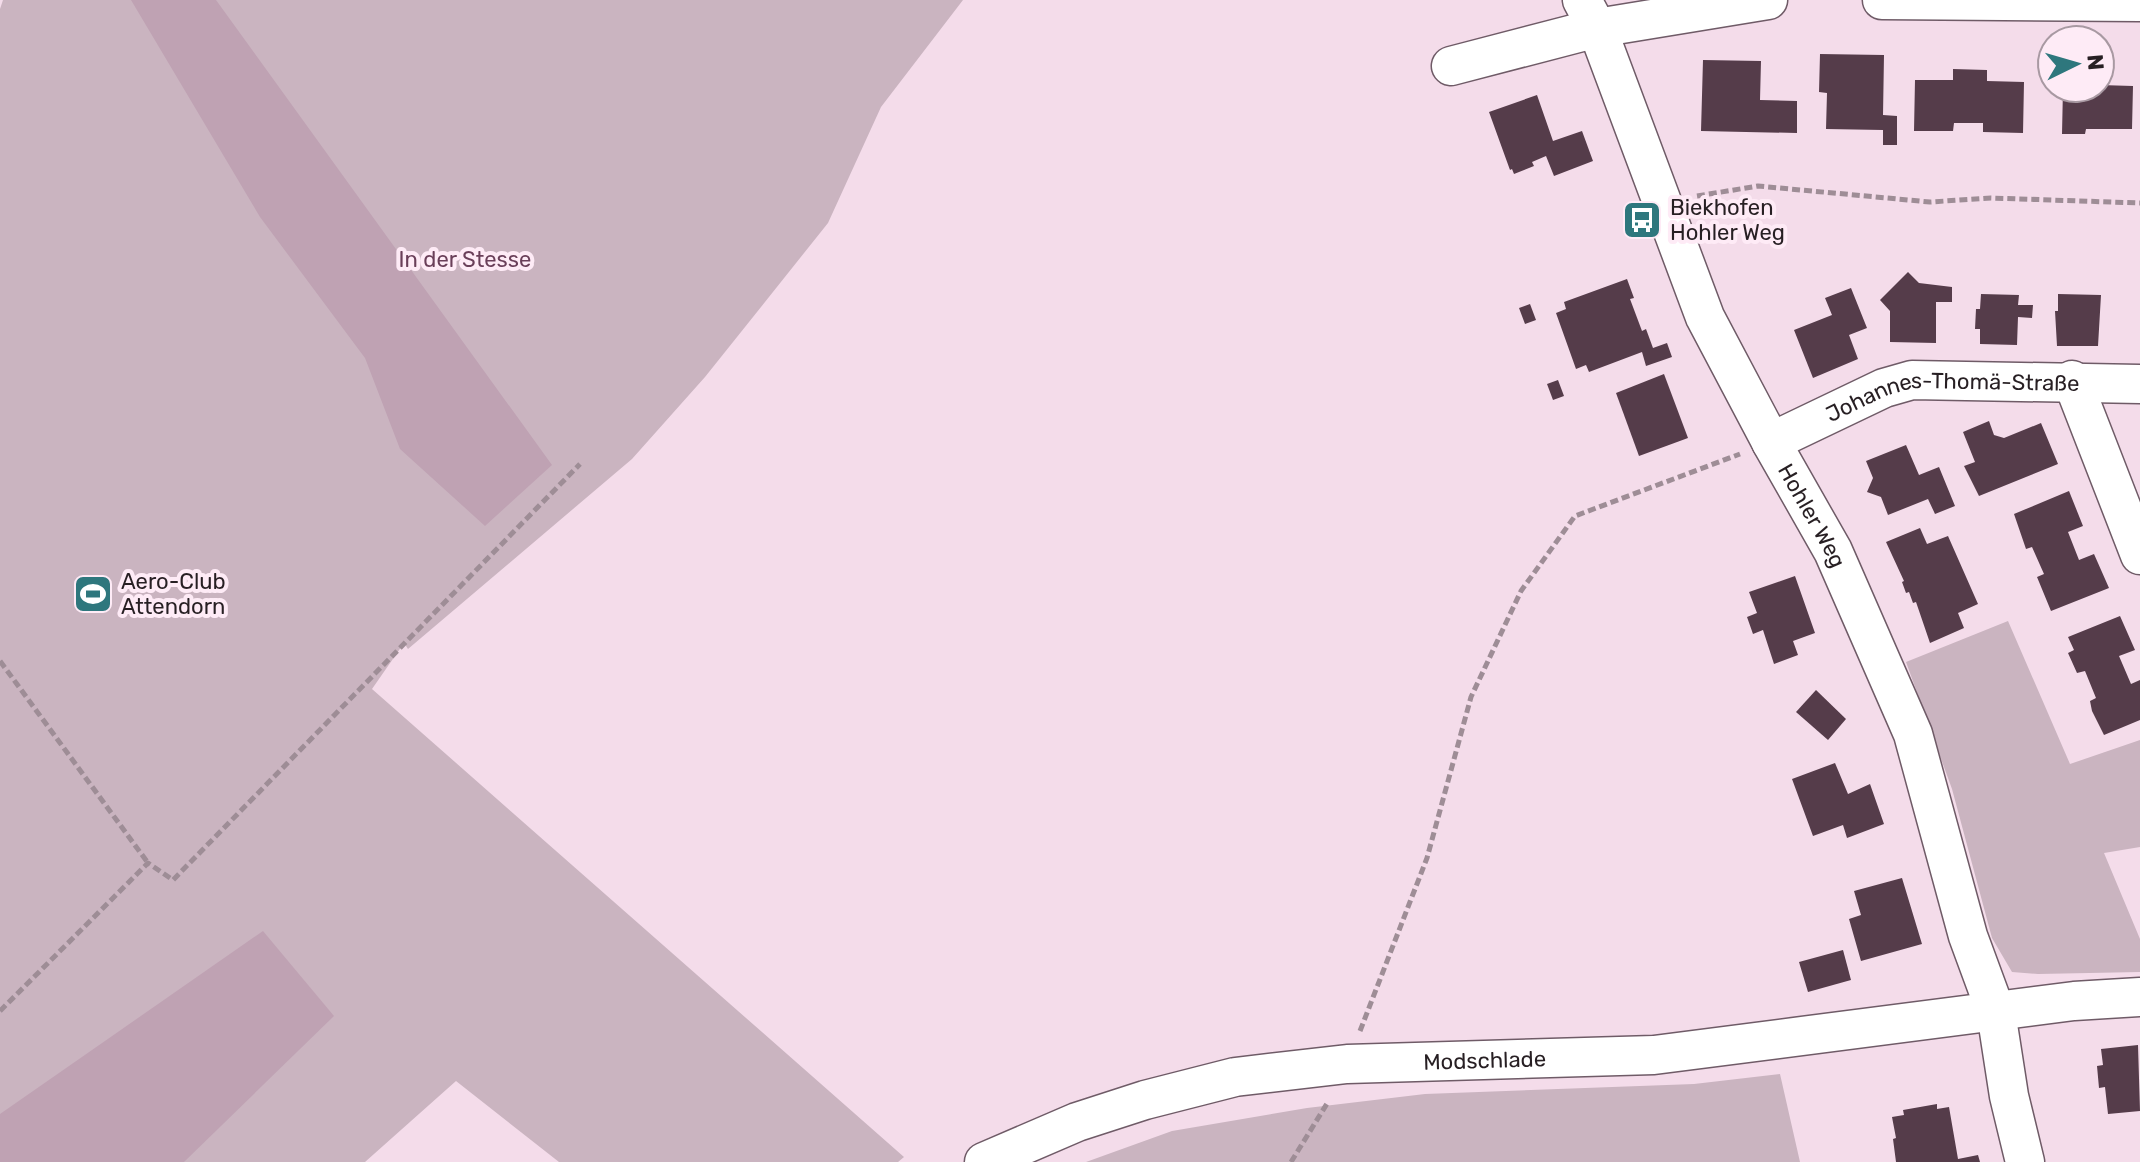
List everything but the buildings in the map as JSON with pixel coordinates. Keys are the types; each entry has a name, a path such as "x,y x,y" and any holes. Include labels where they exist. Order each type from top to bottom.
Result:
{"street":[{"path":"1451,66 1590,14 1768,0"},
{"path":"1882,0 2140,2"},
{"name":"Hohler Weg","path":"1590,14 1705,317 1833,551 1913,734 1968,936 1996,1012 2009,1096 2025,1162"},
{"name":"Johannes-Thomä-Straße","path":"1771,442 1884,388 1912,380 2072,380 2140,384"},
{"path":"2072,380 2140,555"},
{"name":"Modschlade","path":"984,1162 1077,1122 1145,1100 1235,1077 1347,1064 1654,1055 2107,997 2140,997"}],"path":[{"path":"1660,197 1693,197 1758,186 1930,202 1991,198 2140,203"},
{"path":"1291,1162 1333,1094 1347,1064 1427,858 1471,697 1521,591 1575,516 1771,442"},
{"path":"0,661 148,863 173,880 580,464"},
{"path":"0,1011 148,863"}],"green space":[{"name":"In der Stesse","path":"3,0 963,0 881,107 828,223 705,377 632,459 408,649 404,643 372,689 904,1157 898,1162 559,1162 456,1081 365,1162 0,1162 0,9"},
{"path":"2008,621 2070,764 2140,740 2140,847 2104,853 2140,939 2140,972 2012,972 1992,938 1952,789 1906,662"},
{"path":"1780,1074 1800,1162 1086,1162 1172,1131 1307,1108 1425,1094 1694,1084"}],"shaded area":[{"path":"131,0 216,0 552,465 485,526 400,449 365,358 260,217"},
{"path":"263,931 334,1016 184,1162 0,1162 0,1114"}],"place":[{"name":"Biekhofen Hohler Weg","path":"1642,220"},
{"name":"Aero-Club Attendorn","path":"93,594"}]}
